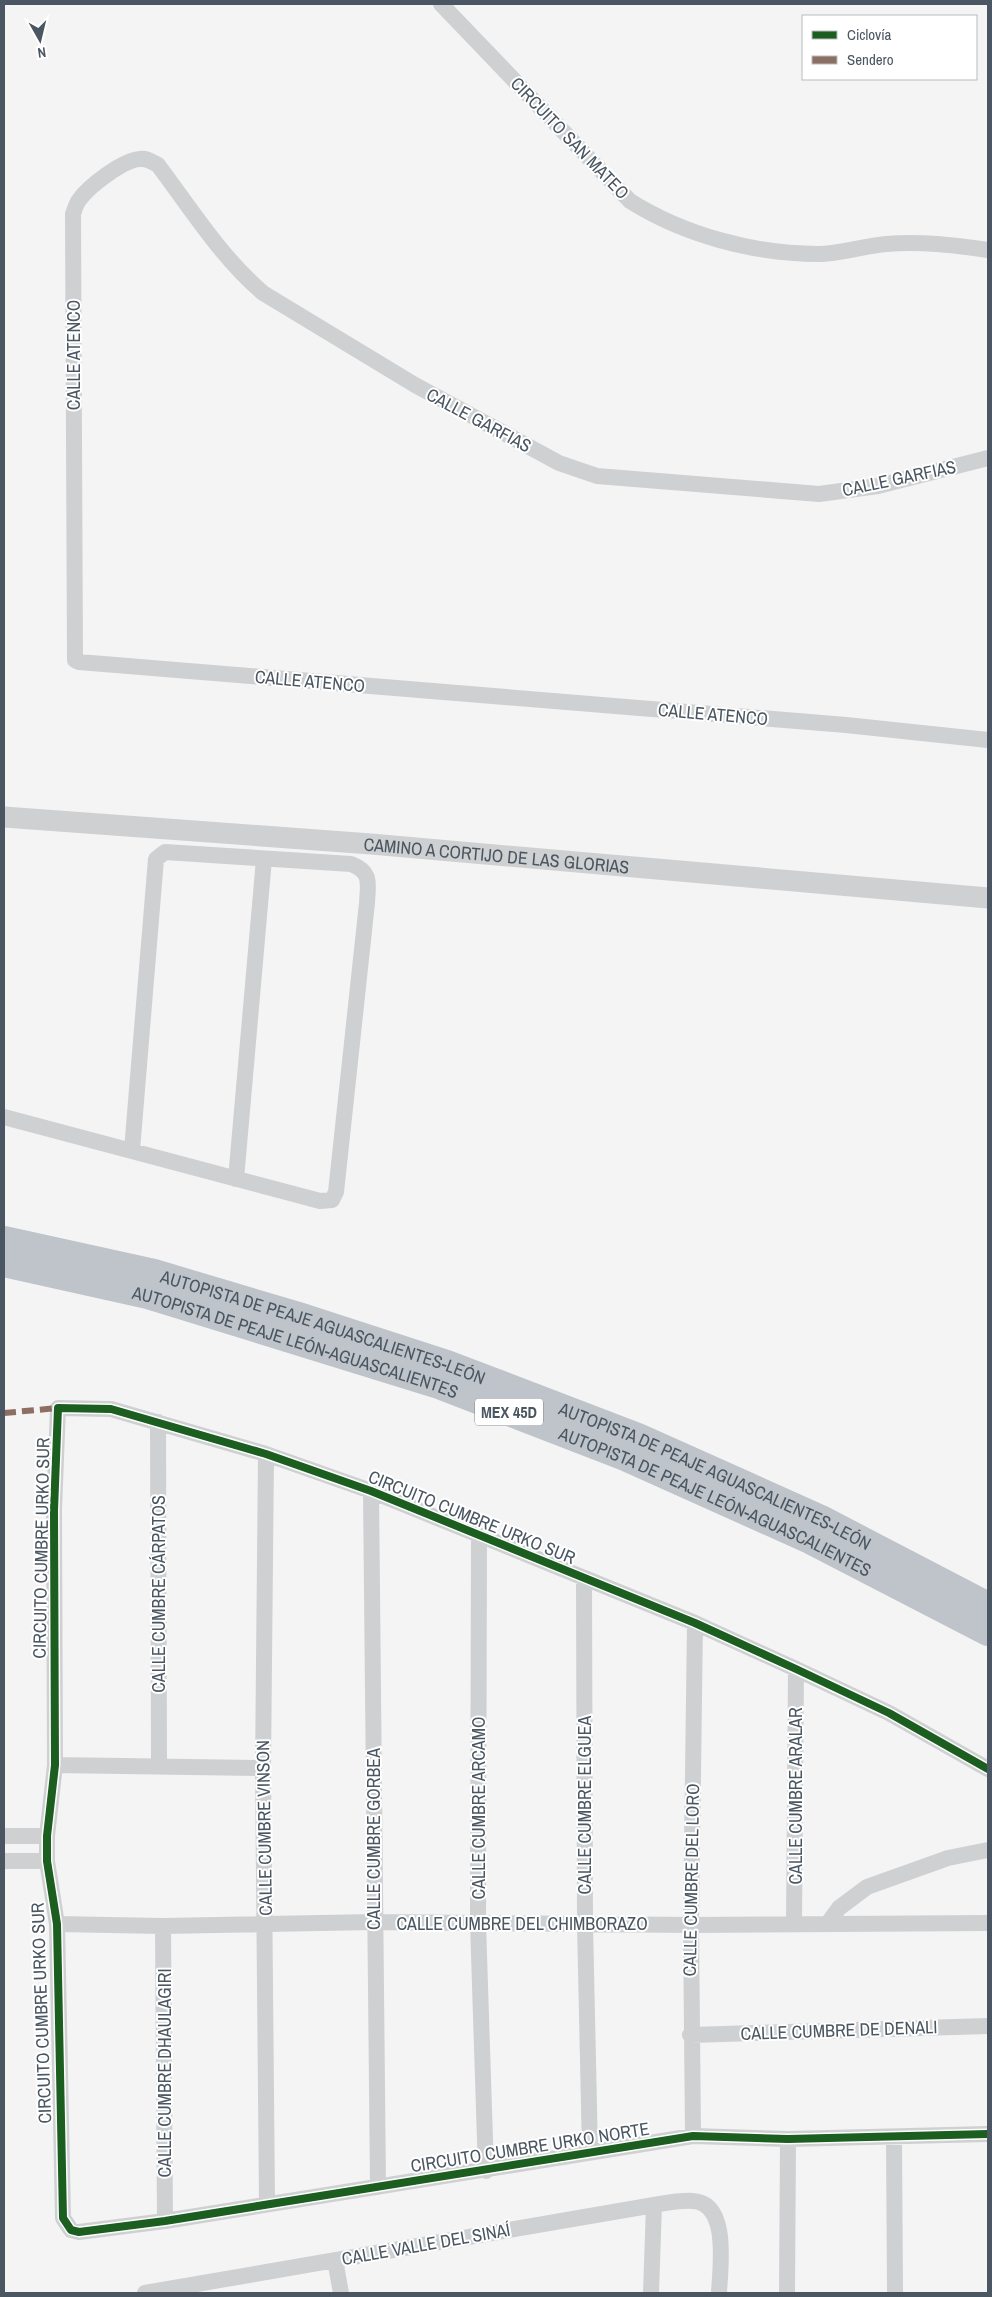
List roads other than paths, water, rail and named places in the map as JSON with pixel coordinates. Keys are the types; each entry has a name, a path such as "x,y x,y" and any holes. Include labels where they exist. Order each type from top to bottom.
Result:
{"highway":[{"name":"AUTOPISTA DE PEAJE AGUASCALIENTES-LEÓN","path":"4,1240 154,1273 305,1318 456,1367 638,1437 757,1490 821,1519 988,1606"},
{"name":"AUTOPISTA DE PEAJE LEÓN-AGUASCALIENTES","path":"4,1263 148,1295 436,1384 625,1457 810,1540 988,1632"}],"street":[{"name":"CIRCUITO SAN MATEO","path":"441,4 630,201 645,211 722,242 778,253 820,254 886,244 947,244 988,250"},
{"name":"CALLE GARFIAS","path":"73,214 84,194 122,164 140,158 150,160 158,165 238,270 263,293 415,386 559,463 597,476 819,494 878,486 988,458"},
{"name":"CALLE ATENCO","path":"73,214 75,660 846,725 988,740"},
{"name":"CAMINO A CORTIJO DE LAS GLORIAS","path":"4,817 371,844 988,898"},
{"path":"4,1117 320,1201 332,1200 336,1192 367,903 368,878 362,868 350,864 165,852 156,859 132,1150"},
{"path":"236,1179 264,859"},
{"name":"CIRCUITO CUMBRE URKO SUR","path":"79,2232 71,2230 63,2218 57,1924 47,1862 47,1836 56,1765 54,1510 58,1408 112,1409 266,1454 371,1491 695,1623 889,1713 988,1769"},
{"name":"CALLE CUMBRE CÁRPATOS","path":"158,1422 159,1766"},
{"name":"CALLE CUMBRE VINSON","path":"266,1454 263,1768 267,2203"},
{"name":"CALLE CUMBRE GORBEA","path":"371,1491 378,2187"},
{"name":"CALLE CUMBRE ARCAMO","path":"479,1536 478,1923 486,2170"},
{"name":"CALLE CUMBRE ELGUEA","path":"584,1578 585,1924 590,2152"},
{"name":"CALLE CUMBRE DEL LORO","path":"693,2136 690,2035 690,1924 695,1623"},
{"name":"CALLE CUMBRE ARALAR","path":"794,1923 796,1669"},
{"path":"56,1765 263,1768"},
{"path":"4,1836 47,1836"},
{"path":"828,1923 838,1908 868,1887 948,1858 988,1850"},
{"path":"4,1860 47,1862"},
{"name":"CALLE CUMBRE DEL CHIMBORAZO","path":"57,1924 163,1926 374,1922 585,1924 988,1923"},
{"name":"CALLE CUMBRE DHAULAGIRI","path":"163,1926 165,2220"},
{"name":"CALLE CUMBRE DE DENALI","path":"690,2035 988,2026"},
{"name":"CIRCUITO CUMBRE URKO NORTE","path":"79,2232 378,2187 693,2136 788,2138 988,2134"},
{"path":"894,2137 895,2293"},
{"path":"787,2293 788,2138"},
{"name":"CALLE VALLE DEL SINAÍ","path":"144,2293 654,2205 694,2200 707,2205 718,2223 721,2238 719,2293"},
{"path":"651,2293 654,2205"},
{"path":"335,2260 341,2293"}]}
